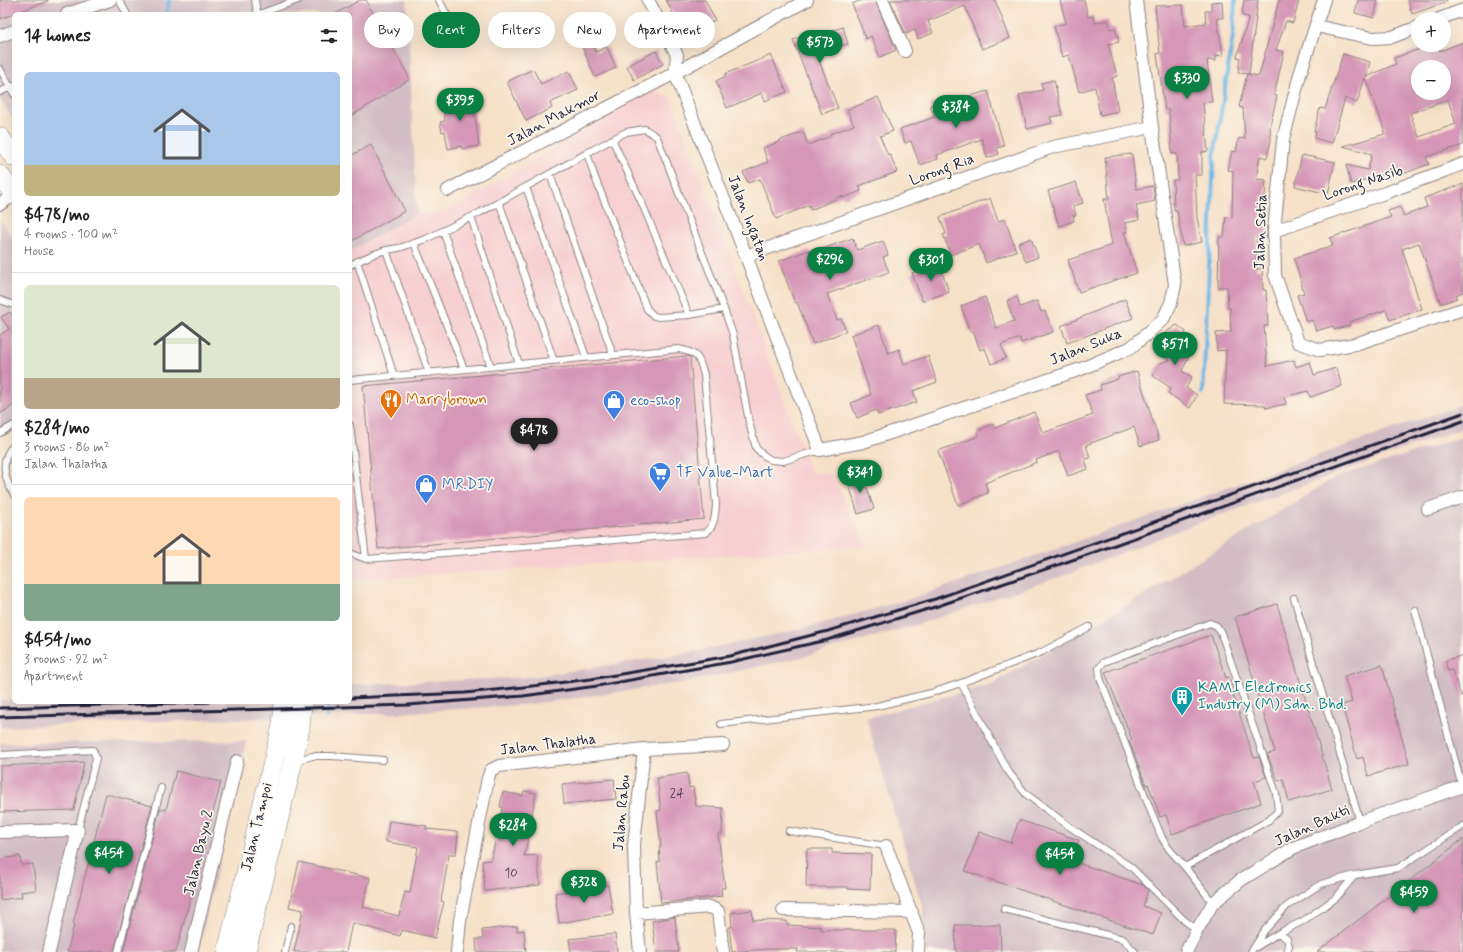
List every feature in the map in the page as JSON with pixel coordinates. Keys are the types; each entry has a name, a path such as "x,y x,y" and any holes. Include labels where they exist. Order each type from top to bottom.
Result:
{"main road":[{"path":"0,137 12,155"},
{"path":"0,175 12,192"},
{"name":"Jalan Tampoi","path":"227,952 282,725 284,704"},
{"name":"Jalan Tampoi","path":"246,952 293,761 300,728 302,704"}],"street":[{"path":"73,12 110,0"},
{"name":"Jalan Ingatan","path":"648,0 677,56 674,73 820,450"},
{"name":"Jalan Makmor","path":"448,190 674,73 807,0"},
{"path":"882,0 905,51"},
{"name":"Jalan Suka","path":"820,450 863,442 1081,368 1130,348 1162,319 1171,303 1175,285 1152,126 1136,0"},
{"name":"Jalan Setia","path":"1324,0 1300,74 1283,140 1274,231 1275,275 1298,342 1320,350 1354,344 1463,309"},
{"path":"1451,14 1463,10"},
{"path":"1316,26 1372,38 1392,38 1411,30"},
{"path":"0,36 12,32"},
{"name":"Lorong Ria","path":"746,256 1053,147 1152,126"},
{"name":"Lorong Nasib","path":"1274,231 1385,193 1463,164"},
{"path":"0,204 12,196"},
{"path":"1428,509 1463,497"},
{"name":"Jalan Thalatha","path":"457,952 461,913 488,778 491,770 500,766 644,749 723,745"},
{"name":"Jalan Rabu","path":"640,952 636,913 634,845 644,749"},
{"name":"Jalan Bayu 2","path":"191,952 237,761"},
{"name":"Jalan Bakti","path":"1186,952 1213,903 1241,880 1293,848 1360,822 1462,787"},
{"path":"0,832 78,830 49,952"},
{"path":"886,846 919,933 918,952"},
{"path":"636,913 710,907 715,908 718,911 724,952"},
{"path":"783,910 912,912"}],"lane":[{"path":"119,0 126,12"},
{"path":"255,0 258,12"},
{"path":"264,12 298,0"},
{"path":"439,0 445,12"},
{"path":"0,69 12,87 0,92"},
{"path":"352,264 386,250 399,248 414,243 443,231 499,202 612,139 626,132 645,129 657,137 724,309 732,335 749,422 756,448 771,460 784,461 820,450"},
{"path":"612,139 641,201 689,315"},
{"path":"587,153 594,175 647,309 654,316 659,317 689,315 724,309"},
{"path":"550,174 612,355"},
{"path":"526,187 586,357"},
{"path":"499,202 554,361"},
{"path":"471,217 519,364"},
{"path":"443,231 491,366"},
{"path":"414,243 464,369"},
{"path":"386,250 429,373"},
{"path":"357,261 394,376"},
{"path":"0,300 12,304"},
{"path":"352,380 679,349 692,352 700,361 704,375 716,504 715,517 712,527 706,533 366,559 352,554"},
{"path":"0,433 12,426"},
{"path":"352,442 366,559"},
{"path":"12,446 4,452 0,460 4,478 12,492"},
{"path":"1294,598 1360,822"},
{"path":"1415,610 1462,787"},
{"path":"1185,866 1269,820 1278,810 1276,793 1221,633 1217,626 1210,623 1104,662 1099,668 1100,678 1152,814 1169,849 1185,866 1213,903"},
{"path":"721,724 878,706 931,693 1042,652 1089,627"},
{"path":"961,683 1007,770 1026,794 1070,827 1131,867 1184,920 1197,930"},
{"path":"0,755 93,750 96,758 78,830"},
{"path":"293,761 312,756 383,760"},
{"path":"118,952 162,788"},
{"path":"1253,950 1265,930 1287,906 1321,884 1355,874 1398,868 1463,826"},
{"path":"789,831 886,846"},
{"path":"1253,950 1279,933 1303,921 1336,898 1355,874"},
{"path":"1004,909 1123,939 1135,952"},
{"path":"285,952 291,926"},
{"path":"1279,933 1287,939 1289,946 1287,952"}],"shaded area":[{"path":"0,0 407,0 408,12 364,12 364,48 409,48 417,213 352,250 352,12 12,12 12,118 0,99"},
{"path":"652,91 671,98 811,472 832,474 866,546 352,580 352,250 417,213 443,213"},
{"path":"0,219 12,238 12,426 0,433"},
{"path":"1463,404 1463,428 1190,526 1068,574 919,624 802,657 688,682 532,704 399,713 0,727 0,700 12,699 12,704 352,704 352,685 530,677 677,655 797,630 910,599"},
{"path":"1463,437 1463,952 926,952 923,909 866,718 992,684 1119,610 1336,477"},
{"path":"246,741 198,952 0,952 0,743"}],"building":[{"path":"0,0 48,0 19,12 12,12 12,14 0,19"},
{"path":"360,0 366,0 373,12 364,12 364,48 393,48 410,79 352,116 352,12 339,12"},
{"path":"666,0 705,0 711,12 672,12"},
{"path":"862,0 875,0 896,50 880,57 871,36 866,39 852,4"},
{"path":"890,0 995,0 1010,38 982,49 965,6 928,21 933,33 918,39 915,30 906,34"},
{"path":"1060,0 1084,0 1088,17 1093,16 1095,23 1108,20 1110,29 1115,28 1119,42 1108,44 1117,76 1112,78 1118,111 1100,115 1095,87 1079,92 1069,55 1062,57 1054,26 1066,23"},
{"path":"1244,0 1258,0 1249,74 1238,73 1240,58 1237,57 1249,17 1242,16"},
{"path":"1279,0 1299,0 1293,23 1286,21 1276,50 1284,52 1274,95 1277,96 1270,126 1271,140 1267,158 1260,156 1256,179 1266,180 1265,197 1262,196 1260,221 1263,222 1263,225 1267,226 1267,237 1257,238 1256,269 1262,269 1263,290 1266,290 1268,326 1264,326 1267,366 1294,360 1296,367 1310,362 1314,375 1336,368 1342,386 1310,397 1308,391 1284,397 1286,404 1266,408 1265,405 1224,404 1226,350 1217,351 1216,333 1231,332 1227,287 1218,287 1219,237 1224,237 1226,217 1232,218 1233,171 1228,170 1232,151 1236,152 1239,138 1245,139 1243,108 1239,107 1247,74 1259,76"},
{"path":"1358,0 1378,0 1374,18 1355,13"},
{"path":"1408,0 1446,0 1447,2 1418,12 1411,12"},
{"path":"1222,1 1223,18 1217,18 1223,56 1216,55 1216,61 1207,60 1212,102 1203,103 1208,151 1202,152 1202,175 1195,175 1197,218 1202,242 1183,246 1177,210 1174,210 1173,180 1178,180 1177,154 1172,154 1169,110 1165,110 1157,54 1160,53 1155,6 1183,5 1185,26 1206,23 1205,11 1211,11 1211,2"},
{"path":"843,27 848,44 816,53 838,108 822,114 793,40 809,34 810,38"},
{"path":"1463,42 1463,145 1426,157 1429,164 1400,175 1398,170 1351,184 1346,165 1368,170 1372,154 1343,146 1385,134 1383,130 1385,130 1365,78 1357,103 1345,98 1332,143 1314,138 1316,132 1314,131 1320,108 1325,109 1343,54 1370,62 1366,77 1396,64 1394,58 1411,52 1451,52 1451,47","holes":["1448,100 1456,124 1419,137 1410,113"]},
{"path":"583,48 594,48 596,52 607,48 616,68 595,77"},
{"path":"656,51 663,64 634,80 627,66"},
{"path":"771,55 787,92 765,101 762,93 727,108 716,81 726,76 725,74"},
{"path":"533,69 541,84 569,71 578,90 550,103 552,108 526,121 507,82"},
{"path":"1054,80 1062,115 1050,117 1052,123 1027,129 1019,95 1043,90 1041,83"},
{"path":"988,91 1004,146 997,148 999,154 987,158 982,139 937,155 938,159 920,165 911,141 905,143 900,129 935,117 930,105 944,100 946,108 970,99 970,96"},
{"path":"472,94 479,146 462,149 461,146 448,149 445,131 442,132 440,122 445,121 442,99"},
{"path":"878,97 893,131 880,136 888,155 890,154 897,172 859,186 861,191 843,198 842,196 811,210 809,205 776,219 760,179 748,183 743,172 768,162 763,148 803,132 808,145 831,136 830,134 854,125 847,110"},
{"path":"371,145 405,211 352,241 352,155"},
{"path":"1132,154 1136,189 1153,186 1155,201 1136,205 1139,220 1125,223 1127,232 1124,232 1137,273 1079,292 1068,260 1112,245 1104,199 1109,199 1105,157"},
{"path":"1302,155 1335,162 1328,194 1295,186"},
{"path":"1076,182 1083,203 1073,206 1076,215 1073,216 1074,221 1059,226 1048,191"},
{"path":"1463,184 1463,292 1456,295 1457,298 1441,304 1419,243 1402,249 1422,309 1390,320 1386,310 1349,322 1350,325 1334,330 1333,326 1316,331 1312,320 1306,322 1297,295 1304,293 1294,258 1333,246 1330,238 1391,217 1388,211 1400,207 1404,216 1427,207 1424,198"},
{"path":"990,198 998,221 1005,219 1016,251 986,263 979,244 951,255 943,235 946,234 940,217"},
{"path":"853,238 857,250 883,241 888,255 883,257 889,272 827,294 837,320 841,319 846,331 813,344 779,261 809,250 811,253"},
{"path":"1031,238 1038,257 1026,262 1018,243"},
{"path":"939,263 949,292 922,301 912,273"},
{"path":"985,297 996,328 1014,321 1007,301 1017,297 1020,307 1037,301 1041,312 1045,311 1053,332 1021,343 1020,338 1001,345 1006,358 991,364 985,348 980,350 973,331 970,332 961,306"},
{"path":"1125,299 1133,318 1067,343 1061,326"},
{"path":"10,312 12,315 12,406 0,414 0,335 9,329 1,317"},
{"path":"879,325 888,353 899,349 904,364 928,356 937,382 913,391 917,402 878,415 876,410 857,418 851,403 871,395 851,335"},
{"path":"1177,325 1186,332 1183,339 1188,343 1184,352 1189,356 1182,371 1192,377 1186,388 1197,395 1190,408 1168,393 1171,388 1153,376 1160,363 1170,360 1156,349 1165,333"},
{"path":"687,356 690,357 704,519 378,549 363,386"},
{"path":"1137,371 1159,440 1140,446 1134,427 1086,445 1090,458 1085,460 1088,469 1068,476 1059,451 1036,460 1037,462 985,483 988,493 958,505 938,451 979,436 977,431 993,424 995,428 1034,412 1043,433 1093,415 1085,395 1101,390 1100,385"},
{"path":"862,473 874,509 858,514 847,478"},
{"path":"1277,604 1332,789 1289,802 1283,779 1278,781 1267,754 1275,752 1235,617"},
{"name":"KAMI Electronics Industry (M) Sdn. Bhd.","path":"1211,635 1226,678 1229,677 1235,694 1233,695 1254,758 1259,757 1266,777 1254,781 1261,803 1172,834 1166,815 1160,817 1148,784 1146,785 1129,741 1132,739 1105,672"},
{"path":"1463,655 1463,696 1461,696 1452,670 1448,671 1445,661"},
{"path":"1382,665 1409,764 1368,776 1363,757 1357,759 1342,705 1352,702 1344,676"},
{"path":"84,762 74,810 0,812 0,766"},
{"path":"176,771 221,782 176,952 123,952 160,809 166,810"},
{"path":"687,773 689,788 693,787 696,806 723,808 722,834 718,834 725,888 721,888 722,896 661,903 657,862 660,862 659,847 661,847 657,811 661,810 657,778"},
{"path":"614,779 616,799 564,804 562,784"},
{"path":"524,791 536,793 532,822 524,856 537,855 540,885 485,891 482,861 491,860 503,807 500,807 503,792 523,796"},
{"path":"106,794 152,806 114,952 67,952 73,924"},
{"path":"1019,820 1079,840 1072,861 1143,885 1148,890 1143,906 1161,913 1153,935 965,871 979,832 1011,843"},
{"path":"389,821 427,826 426,829 458,832 456,854 449,854 441,901 444,902 435,938 402,930 400,936 352,923 346,952 294,952 303,910 289,907 299,862 370,878 363,907 399,916 405,892 410,893 418,847 386,842"},
{"path":"1463,839 1463,952 1317,952"},
{"path":"807,849 832,849 832,853 871,854 870,890 848,889 848,887 806,887"},
{"path":"20,856 21,865 33,864 36,890 21,892 22,897 0,900 0,859"},
{"path":"608,885 613,914 559,923 555,893"},
{"path":"752,910 753,920 787,921 787,925 821,927 821,930 896,930 895,952 797,952 798,949 765,949 732,952 729,927 732,927 731,913"},
{"path":"675,917 679,952 656,952 652,921"},
{"path":"955,925 1000,925 1001,952 956,952"},
{"path":"517,926 517,931 524,930 526,952 477,952 476,939 483,939 482,930"},
{"path":"615,934 617,952 571,952 569,939"}],"waterway":[{"path":"166,12 169,0"},
{"path":"1203,393 1214,158 1233,36 1235,0"},
{"path":"327,717 329,704"}],"railway":[{"path":"352,698 465,693 591,679 730,656 828,631 935,599 1463,413"},
{"path":"0,717 408,705 523,696 597,686 731,662 827,640 938,606 1081,557 1463,421"},
{"path":"0,708 139,704"}],"place":[{"name":"Marrybrown","path":"391,420"},
{"name":"eco-shop","path":"614,420"},
{"name":"TF Value-Mart","path":"660,492"},
{"name":"MR.DIY","path":"426,504"},
{"name":"KAMI Electronics Industry (M) Sdn. Bhd.","path":"1182,716"}]}
